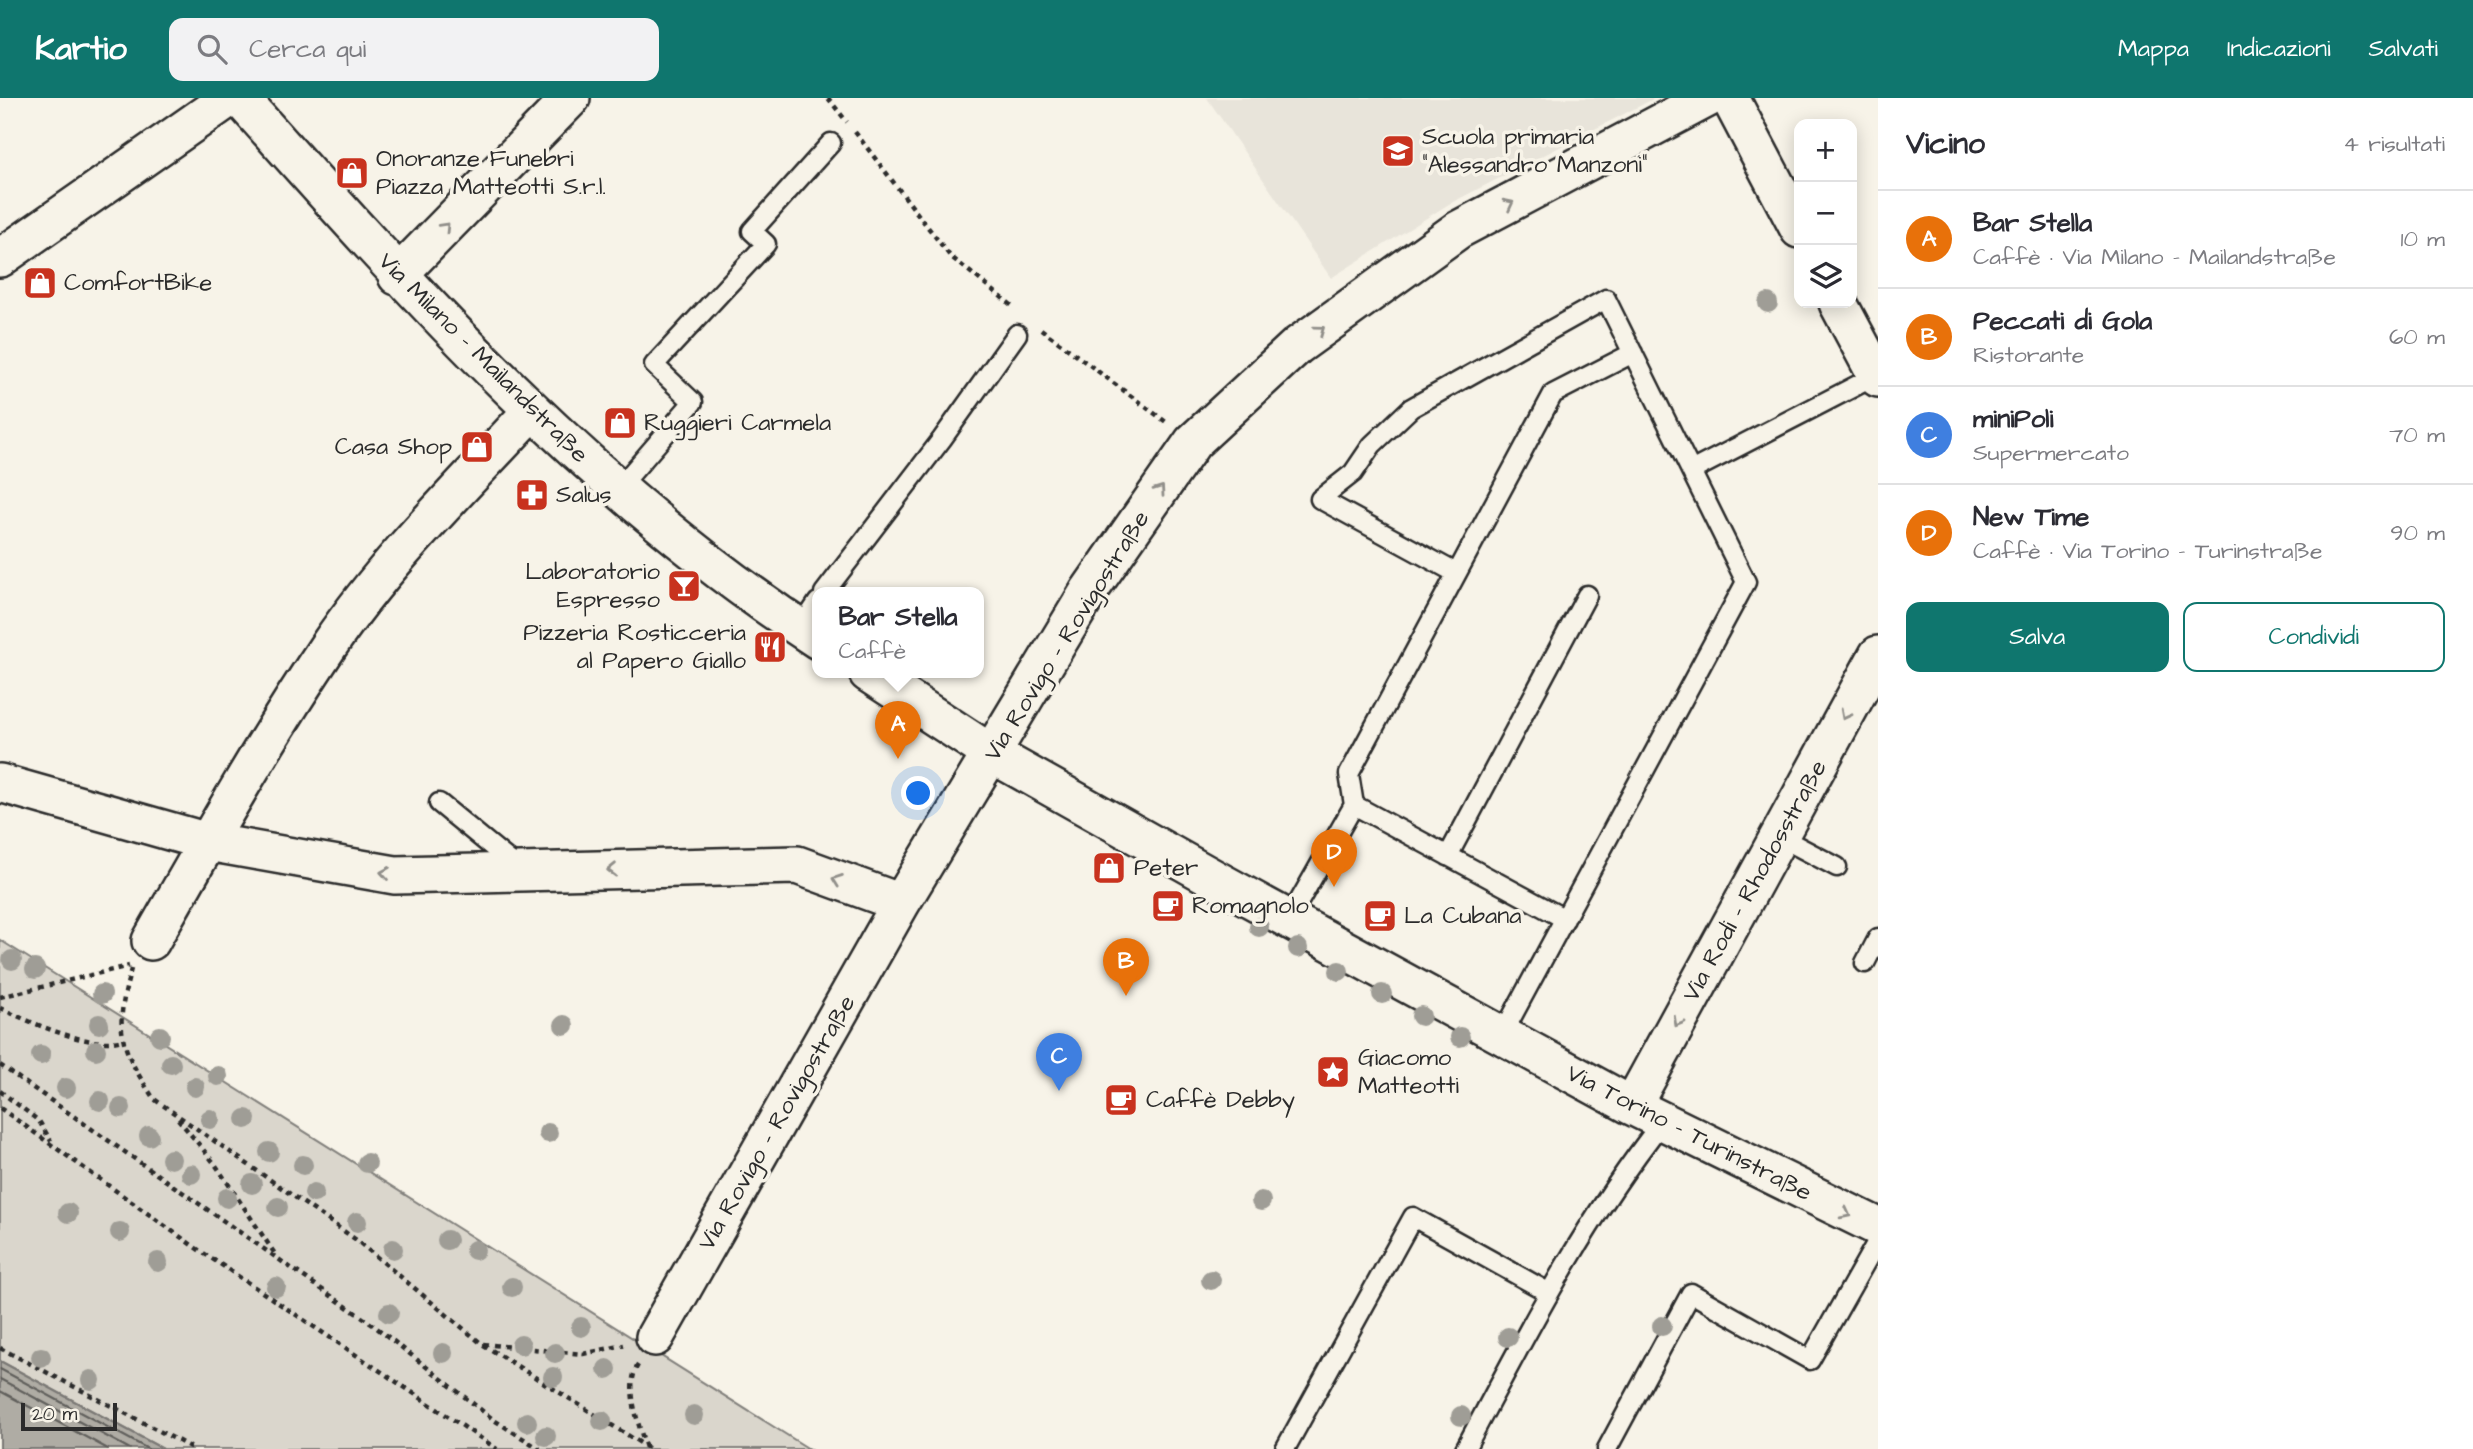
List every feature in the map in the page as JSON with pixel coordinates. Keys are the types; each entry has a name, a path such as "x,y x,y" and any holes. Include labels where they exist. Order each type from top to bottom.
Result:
{"street":[{"path":"0,258 229,98"},
{"name":"Via Milano - Mailandstraße","path":"240,98 397,276 531,412 617,490 812,624"},
{"path":"397,276 570,98"},
{"name":"Via Rovigo - Rovigostraße","path":"655,1338 901,903 1089,591 1193,442 1297,346 1458,230 1709,98"},
{"path":"1730,98 1794,220"},
{"path":"1841,308 1877,377"},
{"path":"151,941 208,842 330,644 411,542 531,412"},
{"name":"Via Rodi - Rhodosstraße","path":"1648,1113 1780,837 1878,655"},
{"path":"876,678 992,754"},
{"name":"Via Torino - Turinstraße","path":"992,754 1289,919 1648,1113 1878,1227"},
{"path":"0,783 208,842 395,875 797,865 901,903"}],"lane":[{"path":"617,490 693,402 654,365 766,244 752,231 831,143"},
{"path":"1456,573 1320,499 1353,473 1372,445 1411,408 1606,299 1746,582 1502,1035"},
{"path":"829,587 942,439 1017,334"},
{"path":"1289,919 1354,805 1349,774 1553,394 1633,353"},
{"path":"1691,471 1877,377"},
{"path":"1448,856 1587,595"},
{"path":"439,803 523,872"},
{"path":"1354,805 1565,919"},
{"path":"1780,837 1837,866"},
{"path":"1878,938 1865,963 1878,960"},
{"path":"1465,1449 1548,1292 1626,1169 1648,1113"},
{"path":"1285,1449 1413,1217 1548,1292"},
{"path":"1607,1449 1691,1293 1810,1360 1878,1240"}],"path":[{"path":"828,98 950,256 1017,310"},
{"path":"1038,326 1193,442"},
{"path":"0,997 131,966 120,1007 122,1040 132,1065 154,1099 355,1239 482,1344 648,1448"},
{"path":"0,1008 53,1030 109,1044 122,1040"},
{"path":"0,1065 373,1325 494,1420 540,1449"},
{"path":"0,1091 39,1121 53,1143"},
{"path":"0,1108 53,1143 196,1248 497,1449"},
{"path":"173,1113 215,1164 277,1258"},
{"path":"482,1344 583,1354 655,1338"},
{"path":"648,1448 635,1407 634,1371 655,1338"},
{"path":"0,1348 194,1449"}],"shaded area":[{"name":"Scuola primaria \"Alessandro Manzoni\"","path":"1207,98 1655,98 1449,204 1331,278"},
{"path":"0,940 809,1449 163,1449 0,1361"}],"water":[{"path":"0,1361 163,1449 0,1449"}],"place":[{"name":"Scuola primaria \"Alessandro Manzoni\"","path":"1398,151"},
{"name":"Onoranze Funebri Piazza Matteotti S.r.l.","path":"352,173"},
{"name":"ComfortBike","path":"40,283"},
{"name":"Ruggieri Carmela","path":"620,423"},
{"name":"Casa Shop","path":"477,447"},
{"name":"Salus","path":"532,495"},
{"name":"Laboratorio Espresso","path":"684,586"},
{"name":"Pizzeria Rosticceria al Papero Giallo","path":"770,647"},
{"name":"Bar Stella","path":"898,759"},
{"name":"Peter","path":"1109,868"},
{"name":"New Time","path":"1334,887"},
{"name":"Romagnolo","path":"1168,906"},
{"name":"La Cubana","path":"1380,916"},
{"name":"Peccati di Gola","path":"1126,996"},
{"name":"Giacomo Matteotti","path":"1333,1072"},
{"name":"miniPoli","path":"1059,1091"},
{"name":"Caffè Debby","path":"1121,1100"}]}
